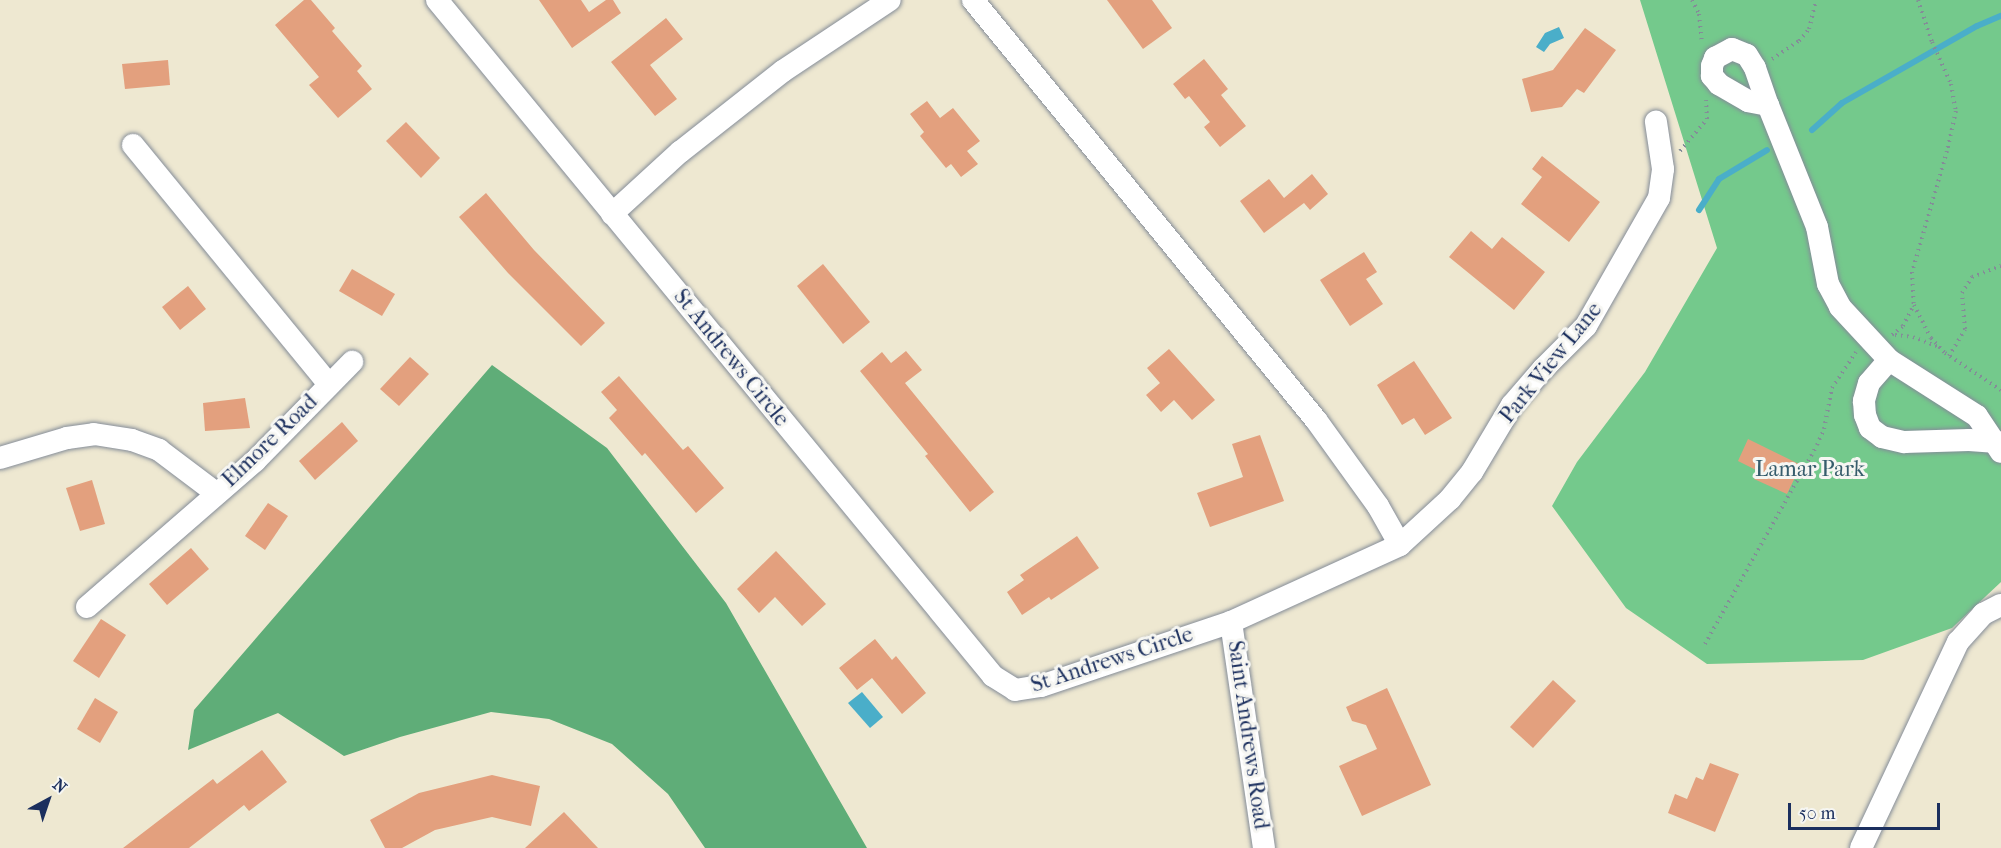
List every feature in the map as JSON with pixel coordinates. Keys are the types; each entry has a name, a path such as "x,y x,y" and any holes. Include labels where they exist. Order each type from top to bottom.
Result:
{"street":[{"name":"St Andrews Circle","path":"437,0 993,676 1015,690 1041,686 1231,622 1400,545"},
{"path":"612,214 680,152 783,71 890,0"},
{"path":"974,0 1316,420 1378,506 1400,545"},
{"path":"1768,105 1748,100 1719,84 1712,76 1715,58 1732,49 1747,55 1755,68 1817,227 1828,284 1840,307 1889,360 1977,416 1999,447"},
{"name":"Park View Lane","path":"1400,545 1450,499 1472,472 1512,405 1543,369 1586,326 1659,198 1663,169 1656,122"},
{"name":"Elmore Road","path":"87,607 255,460 328,383 133,145"},
{"path":"1889,360 1869,383 1864,401 1865,415 1870,428 1882,437 1904,442 1969,440 1999,447"},
{"path":"328,383 352,362"},
{"path":"0,458 85,436 132,440 159,450 216,494"},
{"path":"1861,848 1958,642 1983,614 2001,605"},
{"name":"Saint Andrews Road","path":"1231,622 1264,848"}],"path":[{"path":"1692,0 1699,14 1701,52"},
{"path":"1755,68 1799,41 1809,29 1816,0"},
{"path":"1894,335 1910,316 1914,305 1912,272 1947,151 1956,111 1951,84 1932,42 1918,0"},
{"path":"1663,169 1707,119 1703,91"},
{"path":"1949,356 1965,329 1962,293 1972,277 2001,266"},
{"path":"1914,305 1939,346 1949,356 2001,390"},
{"path":"1705,644 1817,445 1824,429 1832,388 1856,351 1872,342 1894,335 1913,337 1939,346"}],"green space":[{"name":"Lamar Park","path":"1640,0 2001,0 2001,582 1952,628 1863,660 1707,664 1626,608 1552,506 1577,462 1645,372 1717,248"},
{"path":"492,365 607,448 726,603 867,848 705,848 668,794 612,744 549,719 491,712 400,737 344,756 278,713 188,750 194,710"}],"water":[{"path":"1559,27 1564,38 1550,44 1544,52 1536,47 1545,33"},
{"path":"862,692 883,717 870,728 848,703"}],"building":[{"path":"304,0 311,0 335,28 332,31 362,66 357,71 372,89 338,118 309,85 319,77 275,25"},
{"path":"539,0 581,0 589,12 606,0 613,0 621,13 572,48"},
{"path":"1107,0 1152,0 1172,28 1143,49"},
{"path":"666,18 683,39 650,65 677,99 655,116 611,62"},
{"path":"1585,28 1616,50 1584,93 1577,89 1562,107 1531,112 1522,79 1553,70"},
{"path":"1204,59 1228,89 1221,95 1246,126 1220,147 1204,127 1210,122 1189,96 1185,99 1173,84"},
{"path":"168,60 170,85 125,89 122,64"},
{"path":"927,101 940,118 953,108 980,141 967,151 978,164 961,177 951,164 946,168 920,136 924,132 910,114"},
{"path":"406,122 440,158 421,178 386,141"},
{"path":"1542,156 1600,202 1569,242 1521,204 1542,177 1532,169"},
{"path":"1312,174 1328,194 1310,210 1304,203 1264,233 1240,201 1269,179 1284,198"},
{"path":"486,193 534,250 605,323 581,346 508,273 459,217"},
{"path":"1471,231 1492,249 1502,237 1545,272 1514,310 1449,257"},
{"path":"1364,252 1377,272 1366,279 1383,304 1350,326 1320,280"},
{"path":"823,264 870,322 843,344 797,286"},
{"path":"352,269 395,294 382,316 339,291"},
{"path":"188,286 206,309 180,330 162,307"},
{"path":"1169,349 1215,400 1192,420 1174,400 1161,412 1146,395 1160,383 1147,368"},
{"path":"906,351 922,370 905,383 994,492 970,512 925,456 928,454 860,371 882,352 891,363"},
{"path":"410,357 429,374 399,406 380,389"},
{"path":"1414,361 1452,418 1425,435 1414,418 1402,425 1377,385"},
{"path":"619,376 683,450 688,446 724,488 696,513 645,453 642,456 609,418 617,410 601,392"},
{"path":"245,398 250,428 205,431 203,403"},
{"path":"342,422 358,441 315,480 299,461"},
{"path":"1260,435 1284,501 1210,527 1197,493 1243,477 1232,444"},
{"path":"1748,439 1801,465 1787,494 1754,479 1758,471 1738,461"},
{"path":"92,480 105,524 80,531 66,488"},
{"path":"268,503 288,516 265,550 245,536"},
{"path":"1077,536 1099,568 1051,600 1049,597 1022,615 1007,592 1024,580 1020,575"},
{"path":"191,548 209,569 167,605 149,584"},
{"path":"776,551 826,604 802,626 775,597 759,613 737,589"},
{"path":"101,619 126,635 99,678 73,661"},
{"path":"875,639 892,660 896,656 926,693 902,714 872,678 857,690 839,668"},
{"path":"1553,680 1576,701 1533,748 1510,727"},
{"path":"1387,688 1431,785 1362,816 1339,766 1377,749 1366,725 1352,721 1346,707"},
{"path":"95,698 118,712 100,743 77,729"},
{"path":"262,750 287,782 249,811 244,805 189,848 123,848 213,779 217,784"},
{"path":"1710,763 1739,774 1715,832 1668,813 1675,794 1687,799 1696,777 1703,780"},
{"path":"492,775 540,786 531,826 492,817 435,830 402,848 385,848 370,820 419,793"},
{"path":"564,812 598,848 525,848"}],"waterway":[{"path":"1812,130 1842,103 1977,26 2001,16"},
{"path":"1699,210 1719,179 1767,150"}]}
